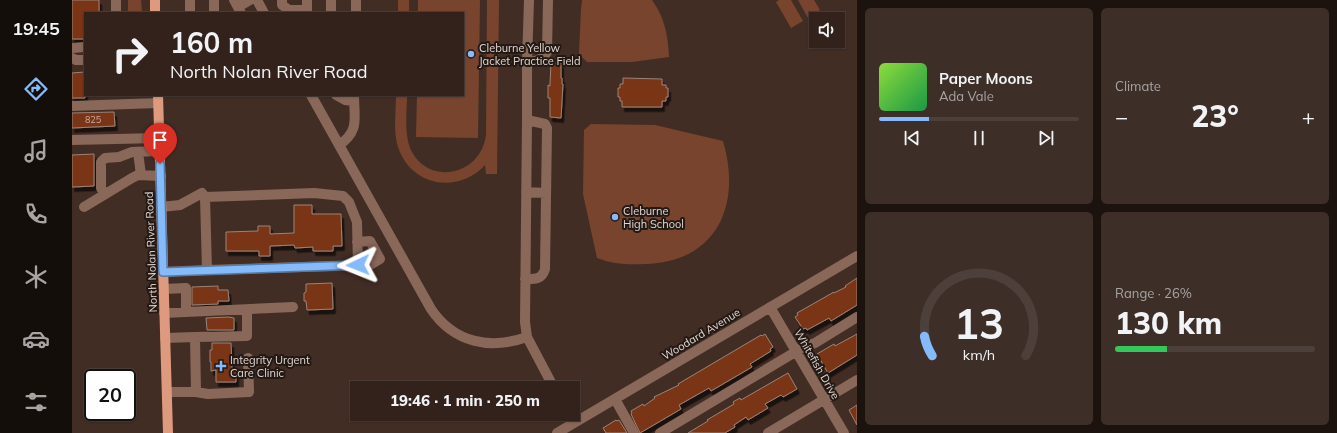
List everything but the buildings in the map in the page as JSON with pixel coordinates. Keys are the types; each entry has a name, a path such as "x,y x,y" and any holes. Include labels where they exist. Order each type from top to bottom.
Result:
{"main road":[{"path":"155,0 155,12"},
{"name":"North Nolan River Road","path":"158,99 168,433"}],"street":[{"path":"116,0 116,12"},
{"path":"190,0 190,12"},
{"path":"214,0 214,12"},
{"path":"238,7 250,0"},
{"path":"257,0 263,12"},
{"path":"331,0 331,12"},
{"path":"356,0 356,12"},
{"path":"528,0 525,314 528,336 550,381"},
{"path":"528,63 541,59 547,52 548,0"},
{"path":"281,2 289,10 307,8"},
{"path":"72,48 84,47"},
{"path":"72,58 76,60 84,60"},
{"path":"311,96 439,321 451,331 482,343 501,343 528,336"},
{"path":"338,96 345,100 354,98 353,132 347,140 339,145"},
{"path":"72,106 111,100 158,99"},
{"path":"525,279 538,278 544,273 547,128 545,124 527,120"},
{"path":"72,140 159,138"},
{"path":"105,194 101,188 101,162 105,158 119,157 132,152 160,151"},
{"path":"138,152 141,175"},
{"path":"84,207 132,178 141,175 160,176"},
{"path":"526,192 546,192"},
{"path":"162,207 180,205 202,193 205,197 314,193 343,196 349,202 357,222 358,265"},
{"path":"205,197 207,270"},
{"path":"163,272 370,265 380,259 370,241 357,242"},
{"name":"Woodard Avenue","path":"580,414 615,399 857,256"},
{"path":"164,289 186,288 186,312"},
{"path":"164,312 293,307"},
{"name":"Whitefish Drive","path":"770,307 844,433"},
{"path":"165,338 247,336 247,313"},
{"path":"660,433 857,317"},
{"path":"195,337 196,392"},
{"path":"167,392 196,392 208,394 249,392 248,358"},
{"path":"768,433 857,380"},
{"path":"615,399 634,433"},
{"name":"Woodard Avenue","path":"557,433 568,421"}],"shaded area":[{"path":"128,0 141,0 142,12 128,11"},
{"path":"398,0 409,0 409,12 398,12"},
{"name":"Cleburne Yellow Jacket Practice Field","path":"418,0 480,0 478,138 416,137 417,96 464,96 464,12 418,12"},
{"path":"487,0 499,0 497,174 486,174 485,165 474,174 462,180 449,183 437,182 424,178 413,171 404,160 396,141 396,96 407,96 406,122 408,142 418,160 428,168 440,172 452,172 464,167 474,160 482,149 486,135"},
{"path":"582,0 652,0 663,20 668,42 669,57 632,62 587,62 579,54"},
{"path":"779,0 791,0 803,21 791,28 776,2"},
{"path":"798,0 814,0 820,10 817,12 809,12 808,18"},
{"path":"591,124 655,125 723,141 728,165 729,187 726,208 718,226 706,241 690,253 670,261 645,264 626,264 608,262 597,258 583,194 584,130"}],"place":[{"name":"Cleburne Yellow Jacket Practice Field","path":"471,54"},
{"name":"Cleburne High School","path":"615,217"},
{"name":"Integrity Urgent Care Clinic","path":"221,366"}],"route":[{"path":"160,164 163,272 358,265"}]}
